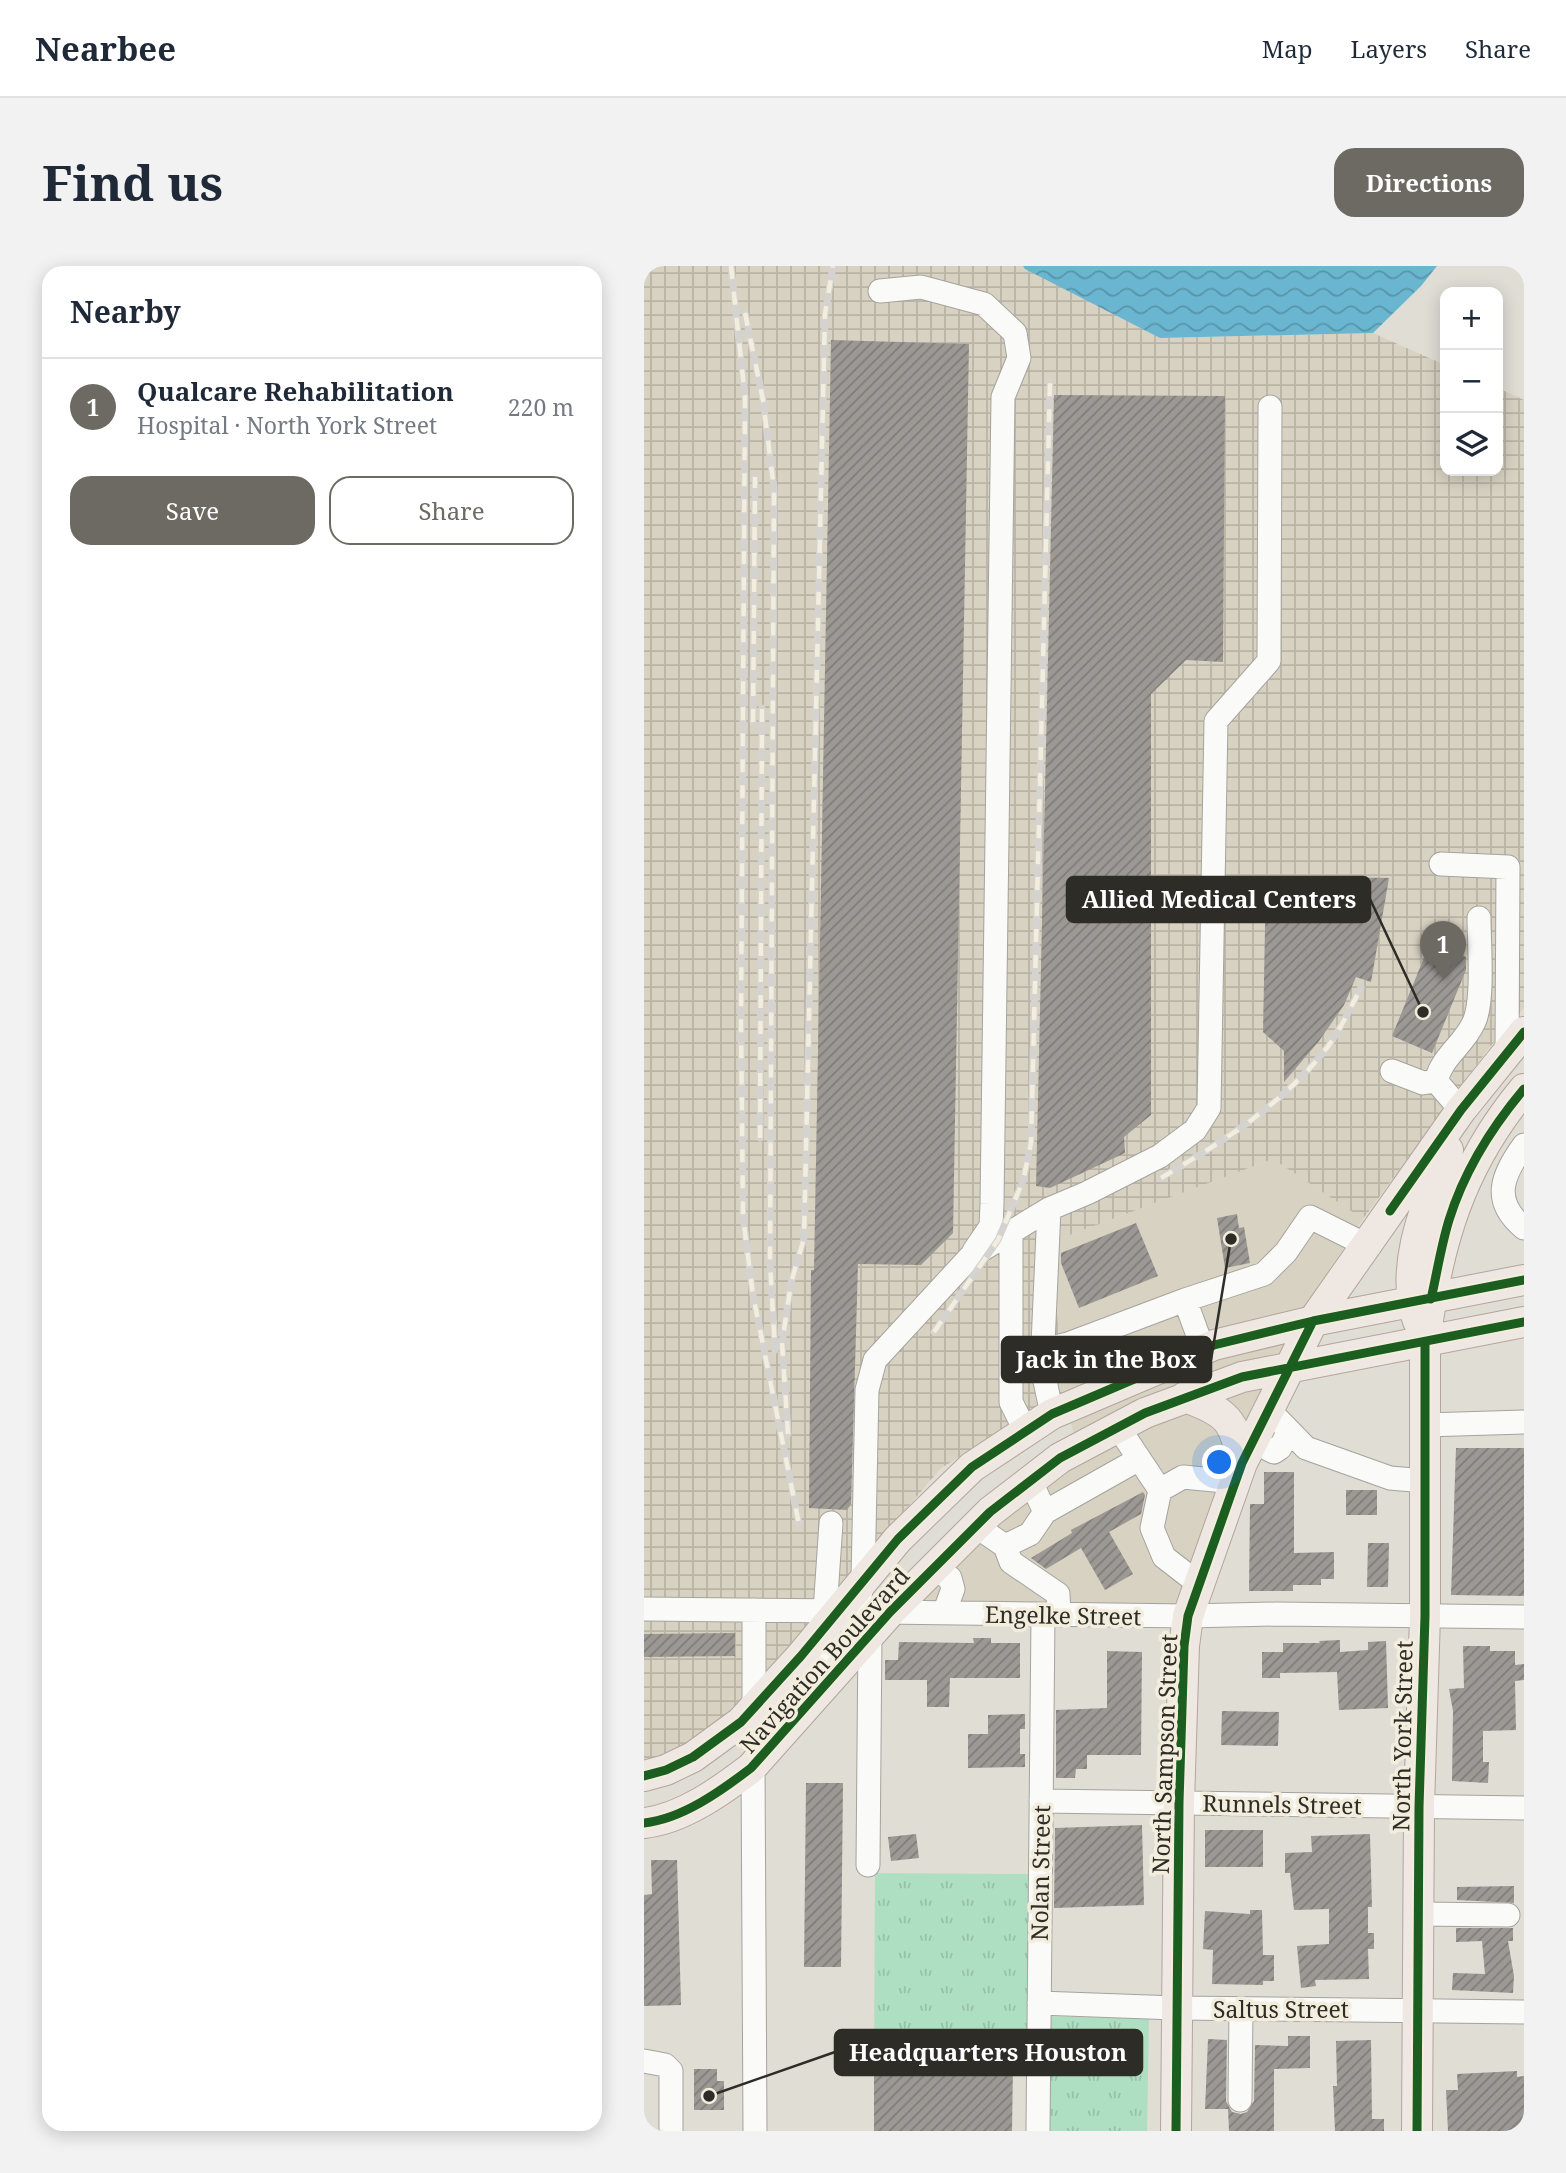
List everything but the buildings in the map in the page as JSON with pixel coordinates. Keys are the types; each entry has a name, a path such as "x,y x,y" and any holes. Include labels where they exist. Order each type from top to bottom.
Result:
{"main road":[{"path":"1313,1321 1461,1110 1516,1042"},
{"path":"1465,1183 1479,1131 1508,1080 1516,1042"},
{"name":"North York Street","path":"1417,2131 1425,1480 1438,1424 1421,1301 1450,1219 1476,1157 1524,1089"},
{"path":"1421,1301 1412,1276 1420,1229 1461,1110"},
{"name":"Navigation Boulevard","path":"644,1823 685,1811 754,1766 848,1660 851,1618 863,1580 889,1550 972,1467 1052,1414 1203,1349 1313,1321 1524,1280"},
{"name":"North Sampson Street","path":"1176,2131 1180,1802 1184,1646 1188,1616 1243,1462 1313,1321"},
{"name":"Navigation Boulevard","path":"644,1776 666,1770 693,1757 729,1731 851,1618 924,1578 976,1526 1051,1465 1118,1427 1185,1397 1242,1377 1524,1322"},
{"path":"1185,1397 1214,1409 1227,1419 1238,1436 1243,1462"},
{"path":"1051,1465 1052,1414"},
{"path":"1026,1432 1051,1465"},
{"path":"889,1550 924,1578"},
{"path":"754,1708 777,1741"},
{"path":"729,1731 754,1766"}],"street":[{"path":"863,1580 867,1390 875,1360 970,1257 991,1226 1003,397 1019,358 1015,333 984,304 920,287 880,291"},
{"path":"970,1257 1049,1209 1160,1156 1195,1130 1209,1108 1216,721 1269,662 1270,407"},
{"path":"1441,864 1508,867 1516,1042"},
{"path":"1461,1110 1436,1081 1439,1067 1475,1021 1479,992 1479,918"},
{"path":"1392,1071 1423,1083 1436,1081"},
{"path":"1524,1145 1509,1165 1503,1196 1508,1214 1524,1228"},
{"path":"1049,1209 1042,1367 1052,1414"},
{"path":"1043,1350 1068,1345 1185,1300 1264,1274 1286,1252 1310,1217 1366,1245"},
{"path":"1011,1232 1011,1402 1026,1432"},
{"path":"1185,1300 1203,1349"},
{"path":"1268,1409 1306,1448 1390,1478 1425,1480"},
{"path":"1438,1424 1524,1422"},
{"path":"1118,1427 1160,1490 1152,1528 1164,1557 1199,1584"},
{"path":"1160,1490 1183,1477 1274,1452 1280,1448 1289,1431"},
{"path":"1004,1546 1030,1534 1045,1512 1139,1459"},
{"path":"1045,1512 1051,1465"},
{"path":"831,1523 851,1618 868,1865"},
{"path":"976,1526 1004,1546 1011,1562 1058,1594 1051,1615"},
{"path":"924,1578 950,1578 953,1589 944,1613"},
{"name":"Engelke Street","path":"644,1609 754,1610 851,1618 944,1613 1524,1617"},
{"path":"754,1610 754,1708"},
{"name":"Nolan Street","path":"1038,2131 1041,1801 1051,1615"},
{"path":"825,1686 851,1618"},
{"path":"754,1766 755,2131"},
{"name":"Runnels Street","path":"1041,1801 1524,1808"},
{"path":"1418,1914 1508,1915"},
{"name":"Saltus Street","path":"1039,2003 1176,2008 1524,2012"},
{"path":"1240,2100 1241,2009"},
{"path":"644,2062 665,2065 671,2071 671,2131"}],"shaded area":[{"path":"644,266 1023,266 1160,338 1373,333 1440,363 1440,476 1503,476 1503,390 1524,400 1524,1008 1489,1048 1363,1219 1273,1159 1051,1242 1064,1397 941,1468 734,1710 698,1741 644,1765"},
{"path":"1273,1159 1363,1219 1310,1300 1180,1603 1171,1606 928,1604 924,1599 961,1550 1081,1461 1064,1397 1051,1242"}],"green space":[{"path":"875,1873 1033,1874 1032,2065 874,2064"},
{"path":"1045,2016 1149,2019 1147,2131 1044,2131"}],"water":[{"path":"1023,266 1437,266 1421,286 1373,333 1160,338"}],"railway":[{"path":"731,266 745,397 741,1022 743,1217 753,1295 799,1524"},
{"path":"788,1434 782,1343 791,1283 804,1238 825,314 833,266"},
{"path":"745,313 763,400 774,489 770,1262 775,1350"},
{"path":"934,1332 998,1240 1023,1181 1031,1143 1050,383"},
{"path":"753,722 755,477"},
{"path":"760,1138 762,708"},
{"path":"1161,1178 1250,1121 1290,1088 1331,1042 1361,988"}],"cycle path":[{"path":"1390,1211 1461,1110 1524,1032"},
{"path":"1431,1299 1455,1202 1490,1134 1524,1089"},
{"path":"644,1776 666,1770 693,1757 741,1722 801,1656 898,1539 972,1467 1052,1414 1214,1345 1313,1321 1524,1280"},
{"path":"1176,2131 1179,1802 1184,1646 1188,1616 1242,1463 1313,1321"},
{"path":"644,1823 687,1810 751,1768 890,1612 990,1512 1060,1458 1145,1413 1242,1377 1524,1322"},
{"path":"1417,2131 1419,1807 1425,1616 1425,1342"}],"place":[{"name":"Qualcare Rehabilitation","path":"1443,979"},
{"name":"Allied Medical Centers","path":"1423,1012"},
{"name":"Jack in the Box","path":"1231,1239"},
{"name":"Headquarters Houston","path":"709,2096"}]}
